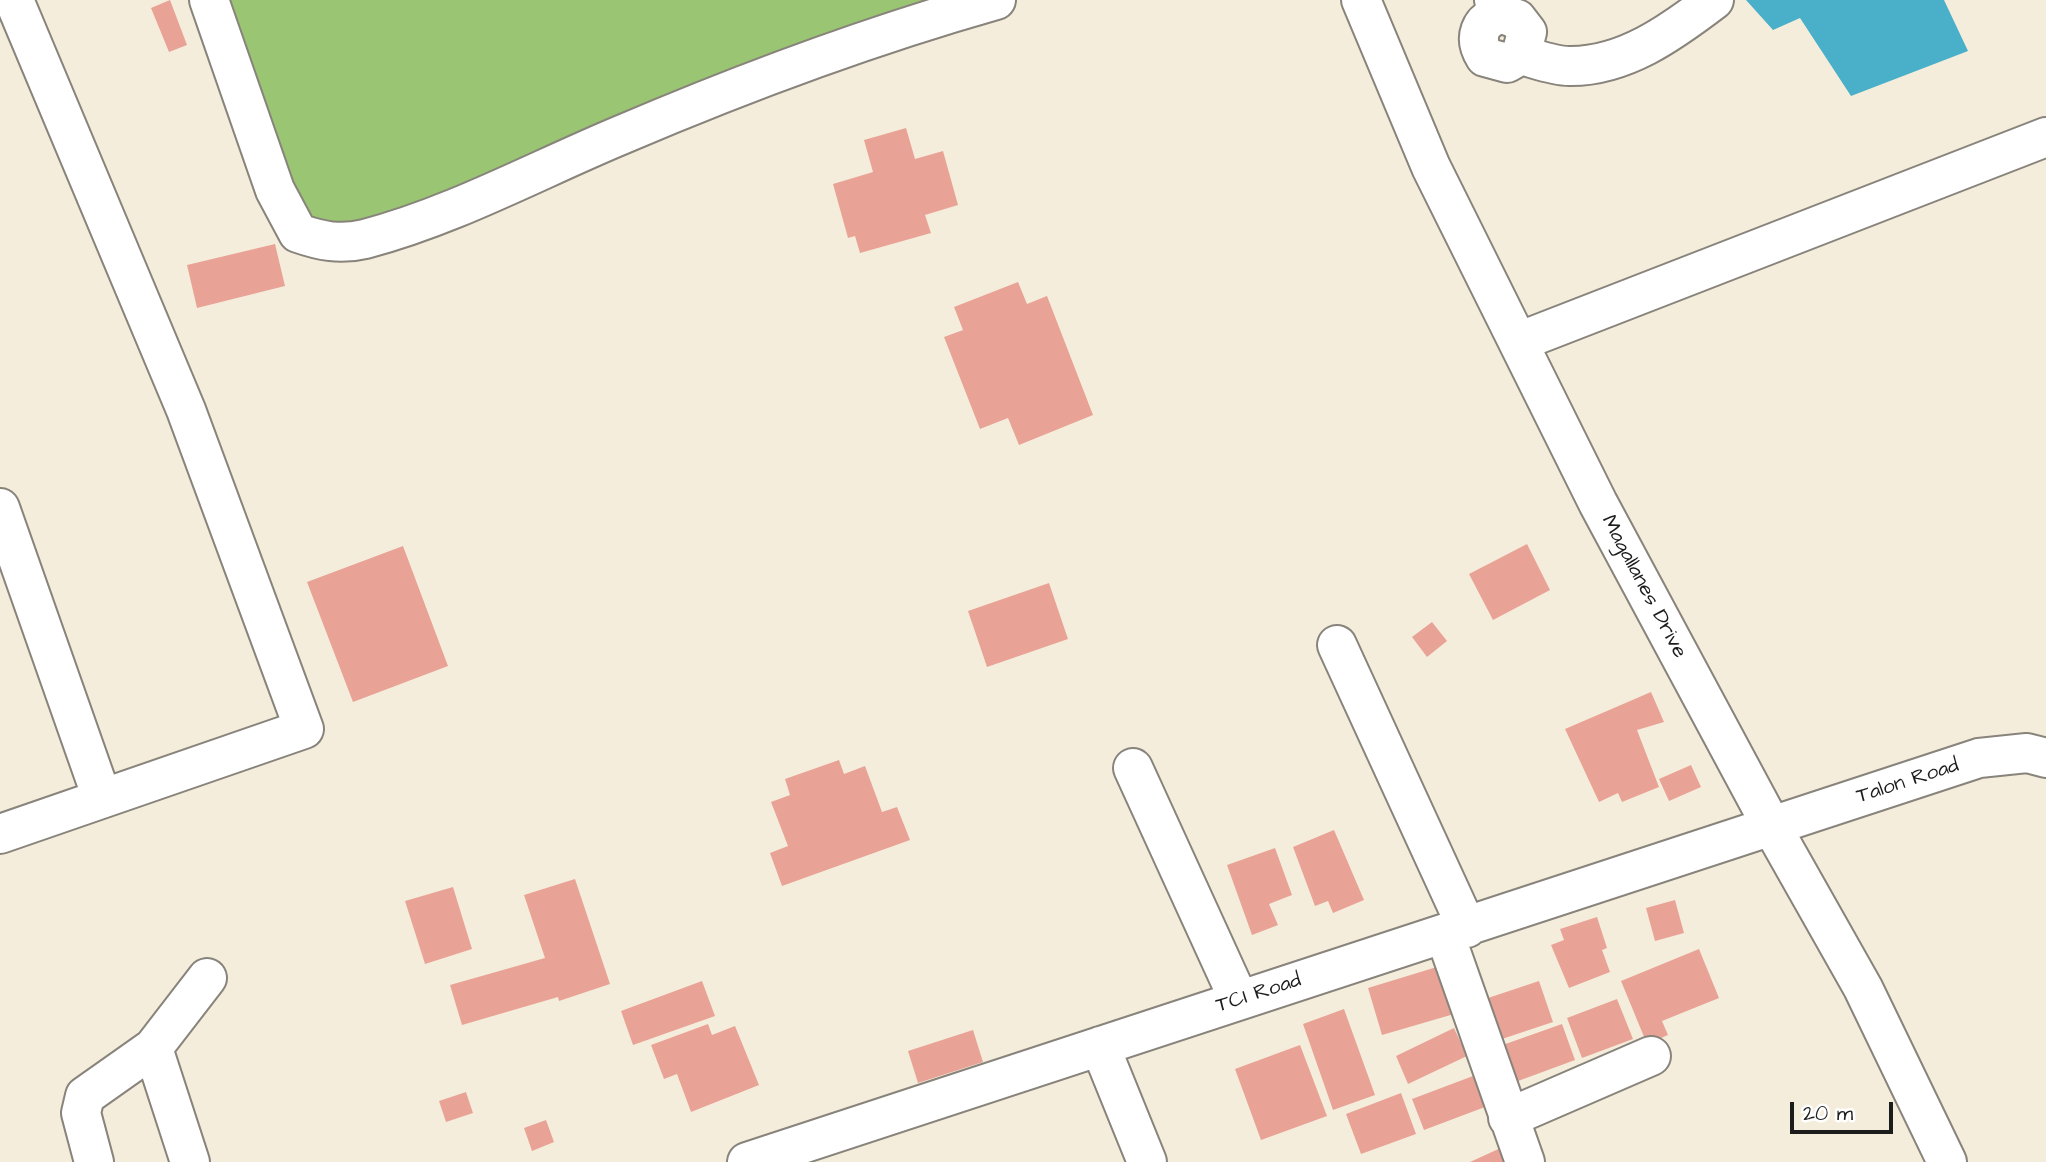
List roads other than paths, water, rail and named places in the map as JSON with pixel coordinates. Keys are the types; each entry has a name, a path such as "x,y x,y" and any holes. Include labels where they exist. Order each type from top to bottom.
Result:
{"street":[{"path":"0,834 303,729 186,410 15,0"},
{"path":"209,0 275,190 298,233 327,243 363,239 434,215 760,80 946,14 996,0"},
{"name":"Magallanes Drive","path":"1361,0 1431,167 1598,503 1772,827 1863,988 1947,1162"},
{"path":"1497,7 1517,19 1527,32 1521,55 1568,66 1633,53 1706,6"},
{"path":"1518,342 2046,137"},
{"path":"0,508 102,798"},
{"path":"1337,645 1456,931 1508,1118 1525,1162"},
{"name":"Talon Road","path":"1772,827 1979,758 2027,753 2046,758"},
{"path":"1133,768 1239,1000"},
{"name":"TCI Road","path":"747,1162 1772,827"},
{"path":"94,1162 81,1113 85,1096 153,1048 206,978"},
{"path":"1100,1046 1147,1162"},
{"path":"153,1048 190,1162"},
{"path":"1508,1118 1651,1056"}],"water":[{"path":"1746,0 1944,0 1968,51 1851,96 1800,18 1773,30"}]}
